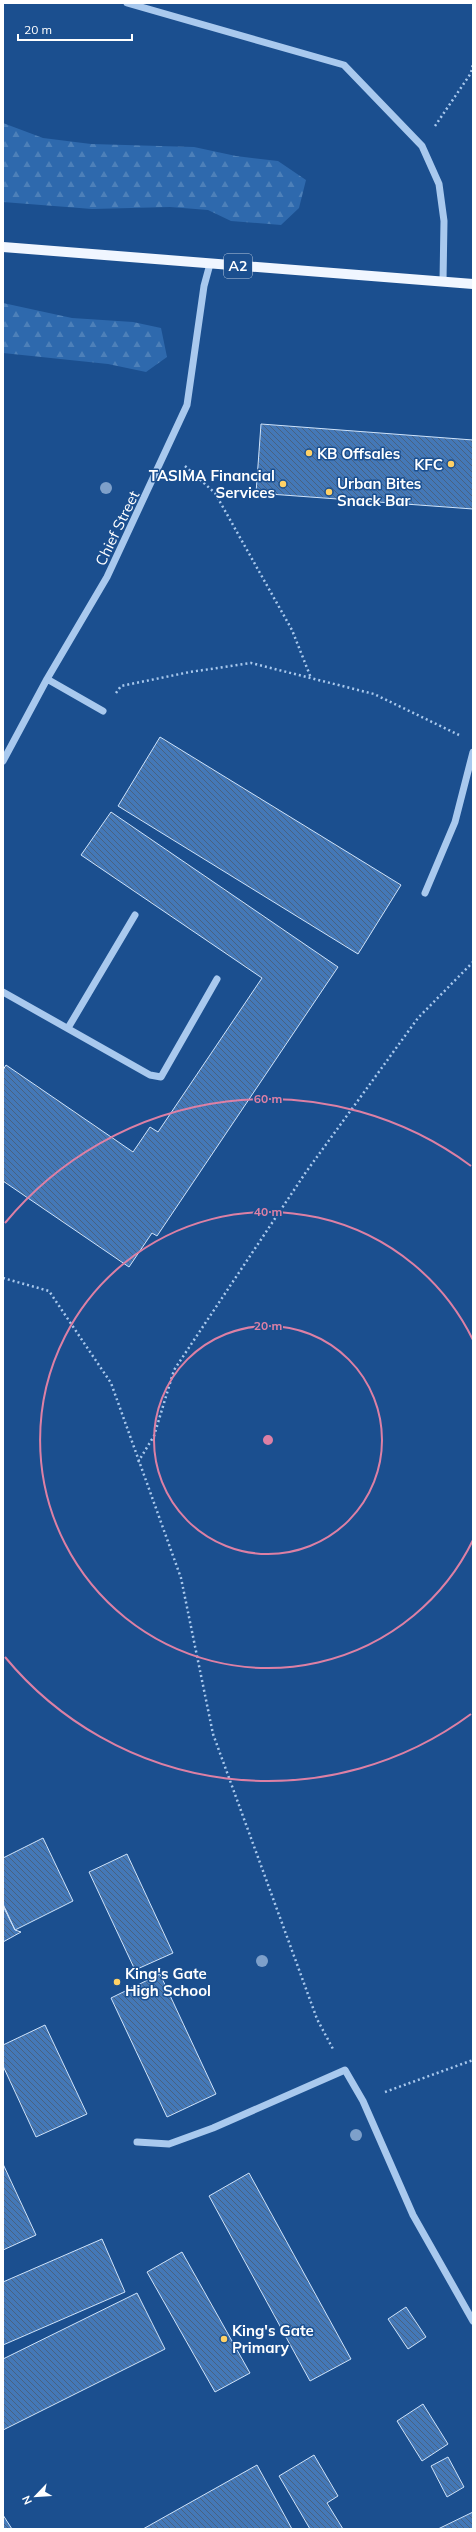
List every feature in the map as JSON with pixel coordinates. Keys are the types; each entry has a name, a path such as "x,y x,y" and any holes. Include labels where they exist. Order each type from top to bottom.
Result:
{"main road":[{"name":"A2","path":"3,247 473,284"}],"street":[{"path":"127,3 344,65 422,146 439,184 444,221 443,282"},
{"name":"Chief Street","path":"3,762 47,679 107,577 187,405 204,286 210,264"},
{"path":"47,679 103,711"},
{"path":"425,893 455,822 473,752"},
{"path":"68,1028 135,915"},
{"path":"3,992 150,1075 161,1077 217,979"},
{"path":"137,2142 169,2144 214,2128 345,2070 363,2101 413,2215 473,2321"}],"path":[{"path":"422,146 471,72 473,64"},
{"path":"167,450 215,493 292,630 311,678"},
{"path":"103,711 121,686 190,672 251,663 374,694 466,738"},
{"path":"137,1462 154,1436 174,1370 306,1172 418,1018 473,962"},
{"path":"3,1278 49,1292 111,1383 137,1462 181,1578 213,1734 317,2019 345,2070"},
{"path":"363,2101 473,2060"}],"green space":[{"path":"3,123 43,138 91,144 194,147 236,156 278,161 306,180 299,208 281,225 231,221 208,210 170,207 92,209 3,202"},
{"path":"3,303 72,318 133,322 161,328 167,357 146,372 108,364 3,353"}],"building":[{"path":"261,424 473,440 473,509 256,493"},
{"path":"160,737 401,885 358,954 118,806"},
{"path":"111,812 338,967 157,1236 152,1233 129,1267 3,1181 3,1070 6,1065 133,1152 150,1127 158,1132 262,978 81,855"},
{"path":"43,1838 73,1901 15,1930 3,1904 3,1858"},
{"path":"127,1854 173,1953 135,1970 89,1872"},
{"path":"3,1906 15,1930 21,1932 3,1942"},
{"path":"160,1974 216,2094 167,2117 111,1998"},
{"path":"45,2025 87,2114 36,2137 3,2066 3,2045"},
{"path":"3,2164 36,2235 3,2250"},
{"path":"249,2173 351,2359 310,2381 209,2196"},
{"path":"102,2239 125,2292 3,2345 3,2282"},
{"path":"182,2252 250,2373 215,2392 147,2272"},
{"path":"137,2293 165,2349 3,2430 3,2359"},
{"path":"406,2307 426,2337 408,2349 388,2319"},
{"path":"423,2404 448,2444 422,2461 397,2421"},
{"path":"314,2455 338,2496 327,2503 343,2529 310,2529 279,2476"},
{"path":"448,2457 464,2487 447,2497 431,2466"},
{"path":"257,2465 292,2529 143,2529"},
{"path":"473,2512 473,2529 438,2529"},
{"path":"3,2515 12,2529 3,2529"}],"place":[{"name":"KB Offsales","path":"309,453"},
{"name":"KFC","path":"451,464"},
{"name":"TASIMA Financial Services","path":"283,484"},
{"name":"Urban Bites Snack Bar","path":"329,492"},
{"name":"King's Gate High School","path":"117,1982"},
{"name":"King's Gate Primary","path":"224,2339"}]}
